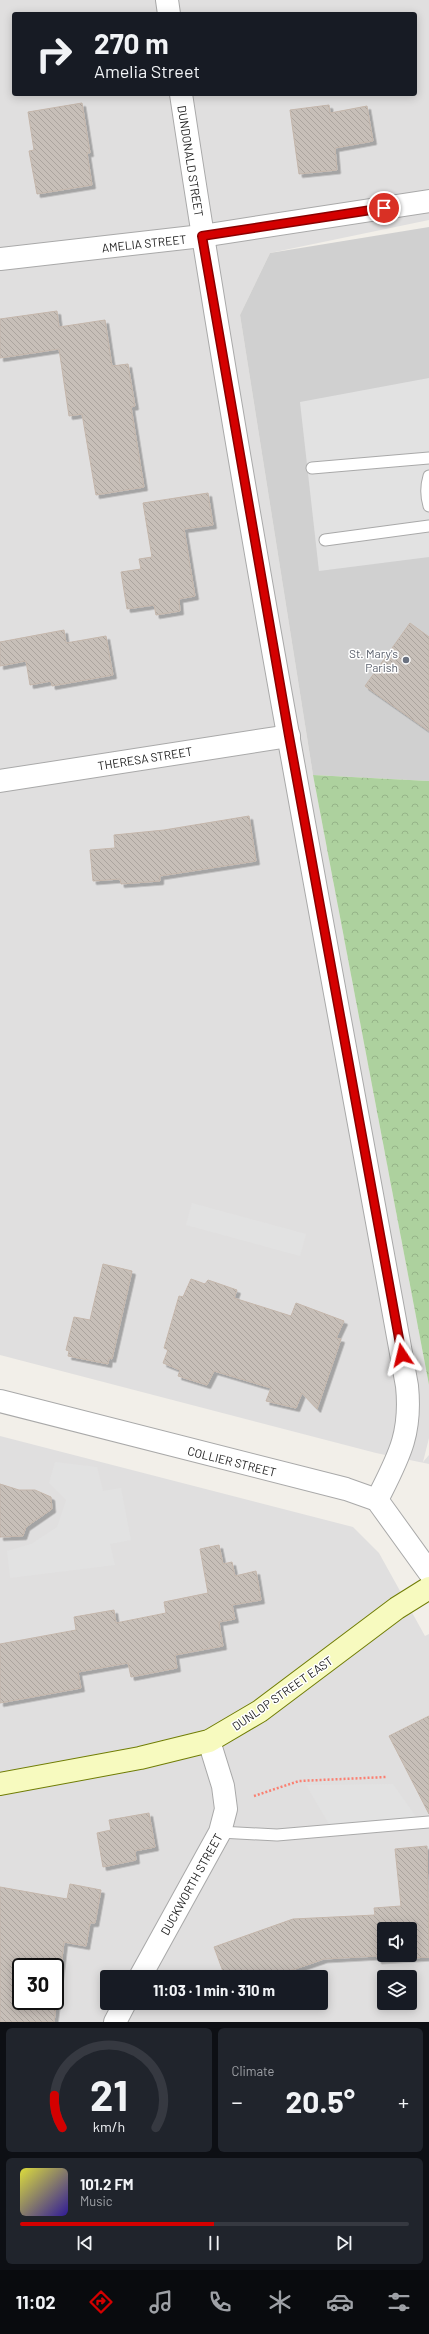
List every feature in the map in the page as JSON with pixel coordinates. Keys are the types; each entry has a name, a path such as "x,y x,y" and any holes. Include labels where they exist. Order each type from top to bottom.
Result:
{"main road":[{"name":"DUNLOP STREET EAST","path":"0,1784 140,1758 209,1741 260,1711 397,1608 429,1588"}],"street":[{"path":"167,0 169,12"},
{"name":"DUNDONALD STREET","path":"181,96 202,236 289,736 407,1386 409,1404 405,1436 400,1454 377,1500"},
{"name":"AMELIA STREET","path":"0,259 202,236 429,201"},
{"name":"THERESA STREET","path":"0,780 289,736"},
{"name":"COLLIER STREET","path":"0,1401 346,1489 377,1500"},
{"path":"377,1500 429,1572"},
{"name":"DUCKWORTH STREET","path":"144,1970 220,1832 226,1809 223,1786 209,1741"},
{"path":"115,2022 122,2010"}],"lane":[{"path":"312,468 429,458"},
{"path":"429,476 426,483 426,498 429,506"},
{"path":"325,540 429,526"},
{"path":"220,1832 277,1835 429,1822"}],"path":[{"path":"254,1796 299,1781 386,1777"}],"shaded area":[{"path":"0,0 429,0 429,220 270,253 240,315 313,775 429,1385 429,1438 423,1462 429,1455 429,1464 376,1453 0,1355"},
{"path":"429,227 429,781 313,775 240,315 270,253"},
{"path":"429,378 429,557 319,571 300,402"},
{"path":"192,1203 306,1234 300,1256 186,1225"},
{"path":"0,1436 353,1527 379,1553 425,1636 429,1634 429,2022 0,2022"},
{"path":"55,1462 97,1467 103,1491 121,1488 131,1540 110,1544 115,1565 10,1578 7,1551 31,1544 57,1527 66,1500 49,1483"},
{"path":"393,1784 424,1828 333,1831 306,1785"}],"green space":[{"path":"313,775 429,781 429,1385"}],"building":[{"path":"82,103 90,153 87,153 92,185 37,194 29,151 34,150 28,112"},
{"path":"329,105 330,113 367,106 373,141 335,148 337,170 299,174 290,110"},
{"path":"57,311 59,327 105,320 112,366 128,364 135,406 131,407 144,487 96,495 82,414 69,416 59,349 0,358 0,319"},
{"path":"208,493 213,525 184,529 195,596 179,599 180,611 156,615 154,605 127,609 121,572 141,569 139,559 152,557 143,503"},
{"name":"St. Mary's Parish","path":"410,623 429,637 429,731 365,686"},
{"path":"64,630 66,643 106,636 113,675 52,686 51,681 30,685 26,661 0,666 0,642"},
{"path":"249,816 256,861 160,876 160,881 121,884 120,879 93,881 90,850 115,848 114,835 164,830"},
{"path":"103,1264 132,1271 112,1359 109,1358 108,1364 68,1356 69,1351 66,1350 74,1317 90,1320"},
{"path":"191,1279 205,1284 208,1280 237,1290 234,1298 291,1316 296,1303 344,1321 336,1338 341,1339 317,1409 302,1393 296,1408 266,1401 271,1388 214,1371 207,1385 178,1376 180,1370 163,1363 168,1350 164,1348 179,1296 183,1297"},
{"path":"0,1484 19,1490 35,1490 51,1497 52,1509 26,1527 23,1536 0,1537"},
{"path":"219,1545 223,1564 232,1562 235,1576 256,1571 261,1600 232,1605 235,1619 219,1622 223,1646 175,1655 177,1668 131,1677 128,1663 78,1672 81,1688 0,1703 0,1644 76,1630 74,1617 114,1610 116,1623 166,1613 164,1602 208,1593 200,1549"},
{"path":"429,1716 429,1814 389,1736"},
{"path":"149,1813 155,1847 135,1851 136,1860 103,1867 97,1833 111,1830 109,1820"},
{"path":"427,1846 429,1957 417,1958 417,1922 377,1922 377,1956 324,1959 292,1970 222,1970 214,1947 293,1919 375,1915 374,1908 401,1906 395,1849"},
{"path":"70,1884 101,1890 95,1923 90,1923 86,1946 64,1942 62,1958 12,1958 12,2010 56,2010 54,2022 0,2022 0,1887 67,1899"}],"place":[{"name":"St. Mary's Parish","path":"406,660"}],"route":[{"path":"384,208 202,236 289,736 402,1355"}]}
